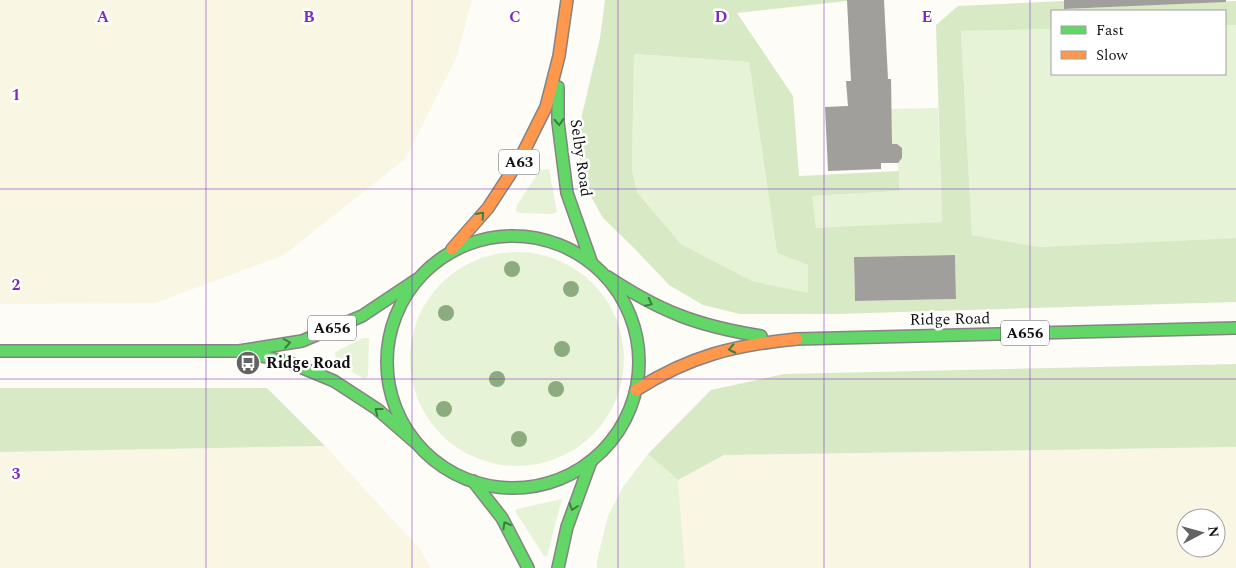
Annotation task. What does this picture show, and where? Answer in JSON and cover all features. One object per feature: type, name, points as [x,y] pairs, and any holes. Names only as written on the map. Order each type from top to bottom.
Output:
[{"type":"main road","name":"Selby Road","points":[[449,252],[488,208],[520,159],[546,107],[559,56],[567,0]]},
{"type":"main road","name":"Selby Road","points":[[559,56],[558,122],[567,193],[591,262]]},
{"type":"main road","points":[[522,235],[558,243],[591,262],[608,278],[629,311],[639,350],[636,390],[627,417],[612,441],[591,461],[564,477],[534,486],[504,488],[473,482],[441,466],[415,442],[394,404],[387,361],[394,318],[416,280],[449,252],[484,238],[522,235]]},
{"type":"main road","name":"Ridge Road","points":[[608,278],[645,301],[694,322],[727,331],[770,338],[1236,328]]},
{"type":"main road","name":"A656","points":[[0,351],[239,351],[302,341],[362,316],[416,280]]},
{"type":"main road","name":"Ridge Road","points":[[636,390],[676,367],[721,351],[767,341],[814,338]]},
{"type":"main road","name":"A656","points":[[239,351],[288,362],[334,381],[377,409],[415,442]]},
{"type":"main road","points":[[558,568],[573,507],[591,461]]},
{"type":"main road","points":[[473,482],[502,518],[528,568]]},
{"type":"shaded area","points":[[0,0],[472,0],[457,56],[405,159],[284,255],[155,303],[0,304]]},
{"type":"shaded area","points":[[325,446],[420,549],[431,568],[0,568],[0,452]]},
{"type":"shaded area","points":[[1236,447],[1236,568],[685,568],[678,480],[724,455]]},
{"type":"green space","points":[[605,0],[847,0],[737,13],[793,96],[799,176],[899,171],[899,191],[812,196],[816,228],[942,222],[936,25],[958,6],[1064,1],[1065,9],[1236,1],[1236,25],[1226,25],[1226,10],[1051,10],[1051,29],[961,31],[972,235],[1039,247],[1236,238],[1236,302],[836,314],[740,314],[703,305],[669,285],[603,218],[585,186],[579,155],[582,115],[600,38]],"holes":[[[634,54],[749,62],[777,253],[808,265],[808,293],[752,281],[681,244],[637,192],[632,169]],[[955,255],[956,299],[855,301],[854,257]]]},
{"type":"green space","points":[[1226,25],[1236,25],[1236,238],[1039,247],[972,235],[961,31],[1051,29],[1051,75],[1226,75]]},
{"type":"green space","points":[[634,54],[749,62],[777,253],[808,265],[808,294],[752,281],[681,244],[637,192],[632,169]]},
{"type":"green space","points":[[938,108],[942,222],[816,229],[811,196],[899,191],[898,163],[902,158],[902,148],[897,144],[892,144],[891,109]]},
{"type":"green space","points":[[549,169],[557,212],[552,214],[520,213],[516,211],[517,205],[540,170]]},
{"type":"green space","points":[[517,252],[538,254],[558,260],[576,270],[593,283],[606,300],[616,318],[622,338],[624,359],[622,380],[616,400],[606,418],[593,435],[576,448],[558,458],[538,464],[517,466],[496,464],[476,458],[458,448],[441,435],[428,418],[418,400],[412,380],[410,359],[412,338],[418,318],[428,300],[441,283],[458,270],[476,260],[496,254]]},
{"type":"green space","points":[[363,338],[369,338],[368,376],[364,379],[336,362],[335,352]]},
{"type":"green space","points":[[1236,364],[1236,447],[724,455],[678,480],[648,454],[711,390],[784,374]]},
{"type":"green space","points":[[0,388],[267,388],[325,446],[0,452]]},
{"type":"green space","points":[[648,454],[678,480],[685,568],[597,568],[608,516],[623,487]]},
{"type":"green space","points":[[562,499],[547,556],[544,556],[515,511]]},
{"type":"building","points":[[847,0],[884,0],[888,79],[891,79],[892,144],[897,144],[902,148],[902,158],[898,163],[881,163],[881,169],[828,171],[825,107],[848,106],[846,81],[851,81]]},
{"type":"building","points":[[1064,0],[1226,0],[1226,2],[1064,9]]},
{"type":"building","points":[[955,255],[956,299],[855,301],[854,257]]},
{"type":"traffic: fast","points":[[558,87],[558,122],[567,193],[591,261]]},
{"type":"traffic: fast","points":[[513,236],[538,239],[561,246],[583,258],[602,273],[617,292],[629,314],[636,337],[639,362],[636,387],[629,410],[617,432],[602,451],[583,466],[561,478],[538,485],[513,488],[488,485],[465,478],[443,466],[424,451],[409,432],[397,410],[390,387],[387,362],[390,337],[397,314],[409,292],[424,273],[443,258],[465,246],[488,239],[513,236]]},
{"type":"traffic: fast","points":[[608,277],[645,300],[681,316],[718,327],[761,336]]},
{"type":"traffic: fast","points":[[0,351],[239,351],[302,341],[362,316],[416,280]]},
{"type":"traffic: fast","points":[[797,339],[1236,328]]},
{"type":"traffic: fast","points":[[252,354],[288,362],[334,381],[377,409],[415,442]]},
{"type":"traffic: fast","points":[[558,568],[567,527],[591,461]]},
{"type":"traffic: fast","points":[[473,481],[502,518],[528,568]]},
{"type":"traffic: slow","points":[[452,249],[488,208],[520,159],[546,107],[559,56],[567,0]]},
{"type":"traffic: slow","points":[[636,390],[675,369],[713,354],[753,345],[797,339]]},
{"type":"place","name":"Ridge Road","points":[[248,363]]}]
